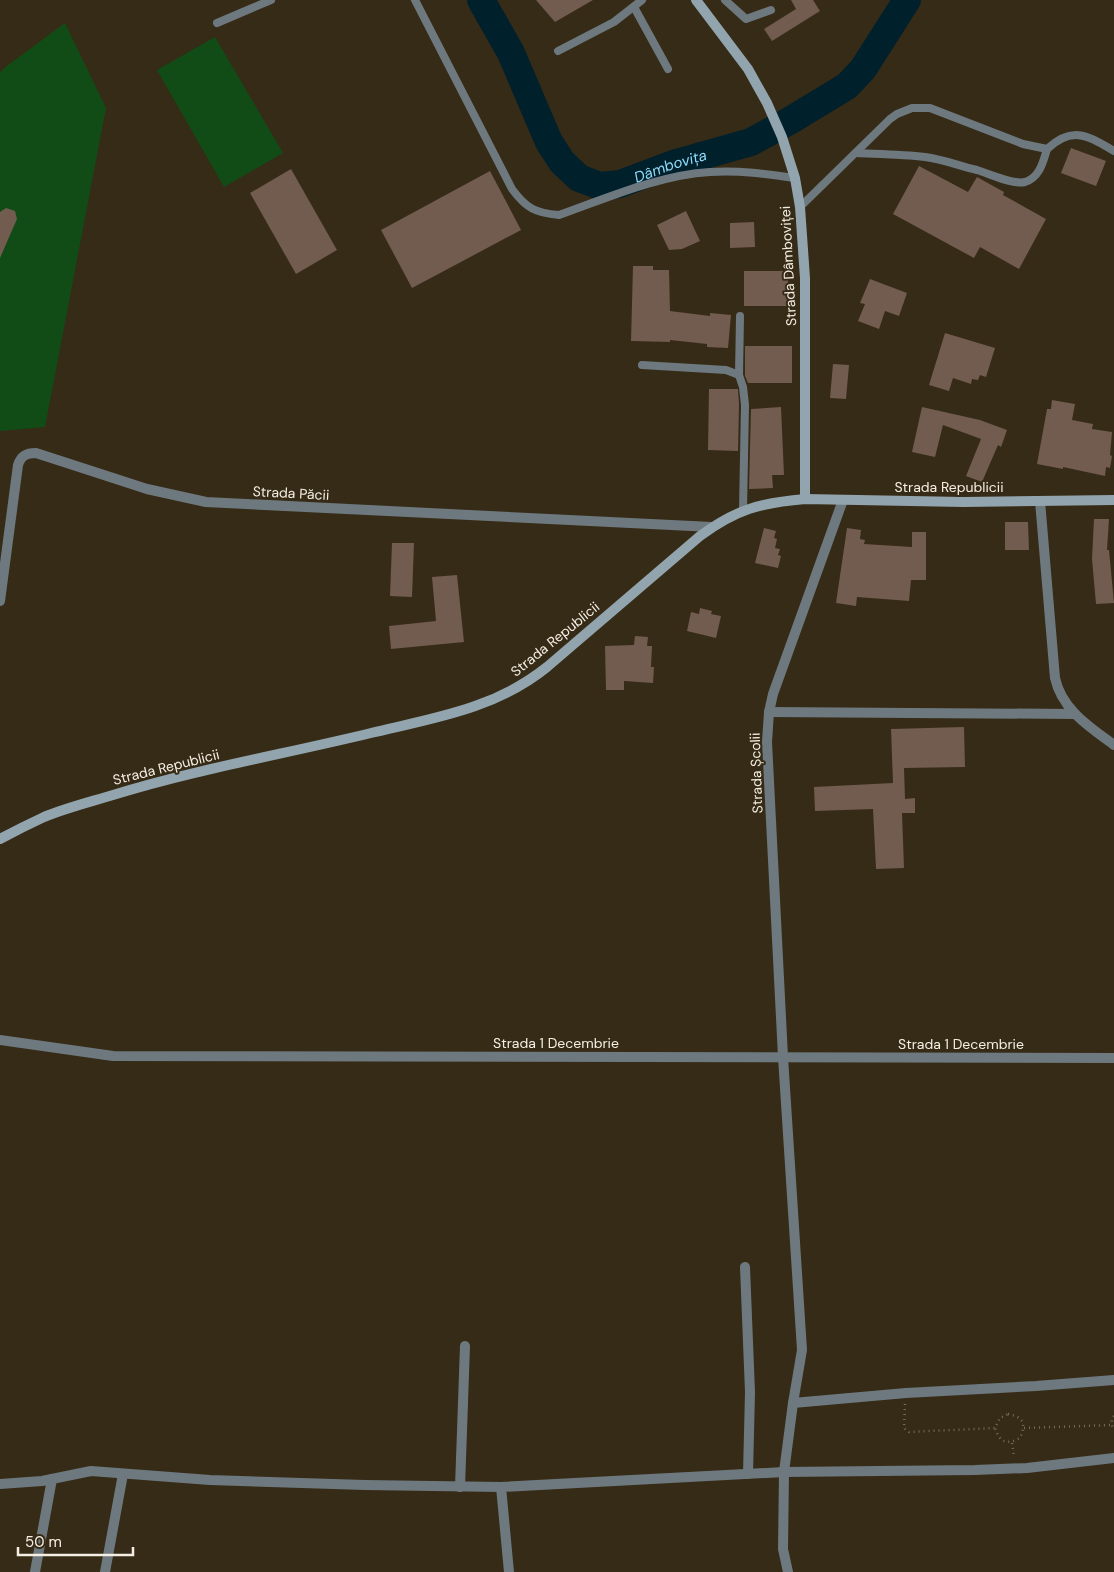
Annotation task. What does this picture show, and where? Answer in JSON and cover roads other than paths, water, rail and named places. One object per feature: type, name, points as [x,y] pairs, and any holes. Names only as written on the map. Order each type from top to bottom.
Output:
[{"type":"main road","name":"Strada Dâmboviței","points":[[696,0],[748,68],[767,103],[782,137],[794,177],[800,207],[804,278],[804,499]]},
{"type":"main road","name":"Strada Republicii","points":[[0,839],[45,817],[126,790],[188,774],[448,715],[503,696],[540,672],[668,562],[712,527],[743,510],[804,499],[1114,500]]},
{"type":"street","name":"Strada Păcii","points":[[0,601],[18,465],[21,458],[29,453],[36,453],[147,488],[206,502],[712,527]]},
{"type":"street","name":"Strada Școlii","points":[[788,1572],[783,1550],[784,1472],[802,1350],[783,1057],[767,742],[769,712],[773,694],[843,500]]},
{"type":"street","points":[[1040,501],[1055,678],[1058,688],[1063,699],[1075,714],[1114,745]]},
{"type":"street","points":[[769,712],[1075,714]]},
{"type":"street","name":"Strada 1 Decembrie","points":[[0,1040],[113,1056],[1114,1058]]},
{"type":"street","points":[[745,1268],[750,1392],[748,1474]]},
{"type":"street","points":[[460,1487],[465,1346]]},
{"type":"street","points":[[793,1403],[906,1392],[1114,1380]]},
{"type":"street","points":[[0,1484],[52,1479],[91,1471],[210,1480],[501,1487],[784,1472],[1027,1468],[1114,1458]]},
{"type":"street","points":[[105,1572],[123,1474]]},
{"type":"street","points":[[35,1572],[52,1479]]},
{"type":"street","points":[[501,1487],[509,1572]]},
{"type":"lane","points":[[217,23],[271,0]]},
{"type":"lane","points":[[415,0],[512,189],[529,207],[542,214],[559,215],[653,182],[710,172],[753,172],[794,177]]},
{"type":"lane","points":[[558,51],[614,22],[642,0]]},
{"type":"lane","points":[[725,0],[746,19],[771,10]]},
{"type":"lane","points":[[634,7],[668,70]]},
{"type":"lane","points":[[800,207],[897,114],[912,108],[930,108],[1023,144],[1047,149]]},
{"type":"lane","points":[[856,153],[926,157],[1021,183],[1032,179],[1037,174],[1041,169],[1047,149],[1062,138],[1082,135],[1114,151]]},
{"type":"lane","points":[[740,316],[740,375],[744,387],[745,405],[743,510]]},
{"type":"lane","points":[[642,365],[726,370],[740,375]]},
{"type":"waterway","name":"Dâmbovița","points":[[481,0],[511,53],[549,142],[562,162],[579,178],[600,186],[620,184],[673,164],[751,142],[791,120],[847,86],[863,69],[907,0]]}]
